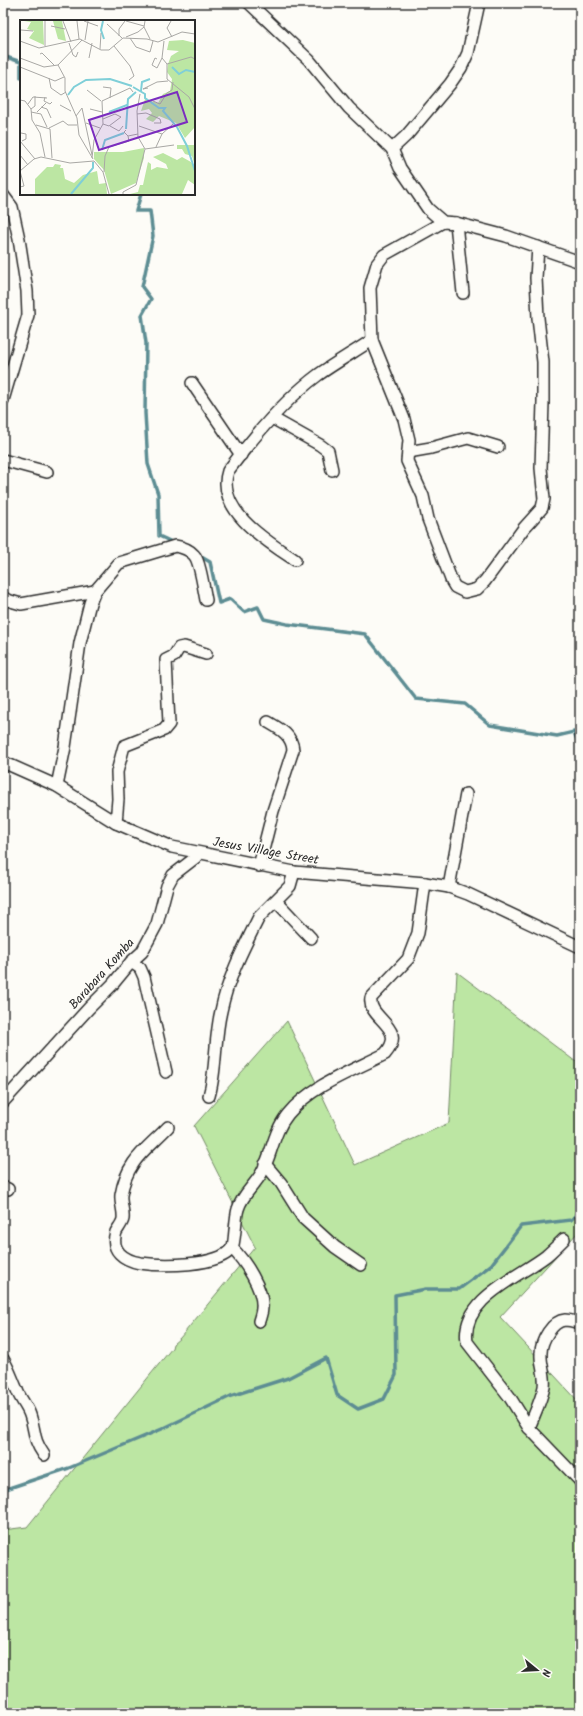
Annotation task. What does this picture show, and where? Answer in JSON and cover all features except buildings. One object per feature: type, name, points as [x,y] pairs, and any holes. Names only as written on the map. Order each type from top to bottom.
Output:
[{"type":"street","points":[[249,3],[309,60],[349,108],[392,149],[400,168],[428,209],[443,222]]},
{"type":"street","points":[[392,149],[407,135],[450,84],[461,68],[468,53],[480,3]]},
{"type":"street","points":[[3,195],[12,207],[19,239],[27,291],[28,315],[3,400]]},
{"type":"street","points":[[538,247],[536,278],[538,318],[543,362],[541,468],[544,498],[542,508],[524,528],[485,582],[477,589],[465,592],[455,587],[452,582],[428,519],[423,496],[409,464],[408,431],[372,340],[370,288],[377,264],[384,256],[443,222],[456,223],[506,236],[538,247],[580,262]]},
{"type":"street","points":[[456,223],[463,293]]},
{"type":"street","points":[[295,560],[256,533],[237,513],[231,502],[226,485],[228,471],[272,418],[296,394],[318,375],[372,340]]},
{"type":"street","points":[[192,383],[241,455]]},
{"type":"street","points":[[272,418],[328,451],[332,470]]},
{"type":"street","points":[[408,452],[431,448],[468,438],[498,447]]},
{"type":"street","points":[[3,460],[47,472]]},
{"type":"street","points":[[57,786],[65,747],[80,643],[88,610],[95,591],[119,563],[175,546],[183,547],[196,556],[206,600]]},
{"type":"street","points":[[3,597],[7,600],[21,604],[95,591]]},
{"type":"street","points":[[116,823],[118,799],[117,772],[124,746],[164,730],[169,724],[166,660],[174,656],[179,648],[206,654]]},
{"type":"street","points":[[259,866],[273,810],[293,750],[293,743],[285,732],[268,722]]},
{"type":"street","name":"Jesus Village Street","points":[[3,762],[57,786],[116,823],[172,847],[294,872],[425,883],[449,887],[468,894],[580,947]]},
{"type":"street","points":[[449,887],[466,794]]},
{"type":"street","name":"Barabara Komba","points":[[3,1102],[112,985],[131,962],[142,952],[157,924],[166,886],[173,875],[195,858],[199,853]]},
{"type":"street","points":[[209,1096],[214,1080],[221,1011],[228,988],[256,923],[290,886],[294,872]]},
{"type":"street","points":[[168,1127],[138,1155],[124,1183],[121,1197],[122,1219],[115,1237],[117,1250],[121,1256],[127,1260],[165,1265],[187,1265],[205,1262],[226,1254],[232,1248],[234,1241],[234,1223],[238,1208],[243,1198],[261,1174],[279,1126],[288,1114],[304,1098],[385,1054],[391,1048],[393,1041],[392,1034],[372,1006],[371,998],[408,959],[418,933],[425,883]]},
{"type":"street","points":[[276,901],[311,938]]},
{"type":"street","points":[[131,962],[140,968],[144,977],[166,1072]]},
{"type":"street","points":[[265,1164],[281,1182],[303,1218],[335,1247],[361,1265]]},
{"type":"street","points":[[564,1239],[545,1256],[497,1288],[478,1306],[468,1320],[466,1332],[467,1342],[509,1396],[529,1428],[580,1481]]},
{"type":"street","points":[[232,1248],[242,1258],[260,1291],[263,1307],[260,1321]]},
{"type":"street","points":[[529,1428],[543,1389],[545,1379],[541,1354],[544,1341],[548,1333],[559,1322],[566,1320],[580,1323]]},
{"type":"street","points":[[3,1359],[30,1416],[35,1442],[44,1456]]},
{"type":"green space","points":[[457,972],[580,1065],[580,1230],[500,1317],[580,1403],[580,1713],[3,1713],[3,1530],[27,1527],[172,1348],[173,1344],[180,1338],[255,1247],[194,1126],[287,1021],[355,1165],[449,1123]]},
{"type":"waterway","points":[[3,56],[20,62]]},
{"type":"waterway","points":[[141,195],[136,211],[150,211],[153,236],[142,287],[151,299],[142,315],[146,343],[145,413],[148,464],[158,494],[159,536],[174,543]]},
{"type":"waterway","points":[[198,555],[210,562],[219,603],[230,599],[244,612],[258,607],[264,619],[287,624],[365,634],[416,699],[465,704],[490,725],[557,736],[574,732],[580,747]]},
{"type":"waterway","points":[[3,1490],[69,1468],[162,1429],[231,1396],[288,1378],[326,1358],[337,1395],[358,1409],[384,1399],[396,1375],[395,1295],[426,1289],[459,1289],[491,1265],[521,1226],[571,1220],[580,1211]]}]
